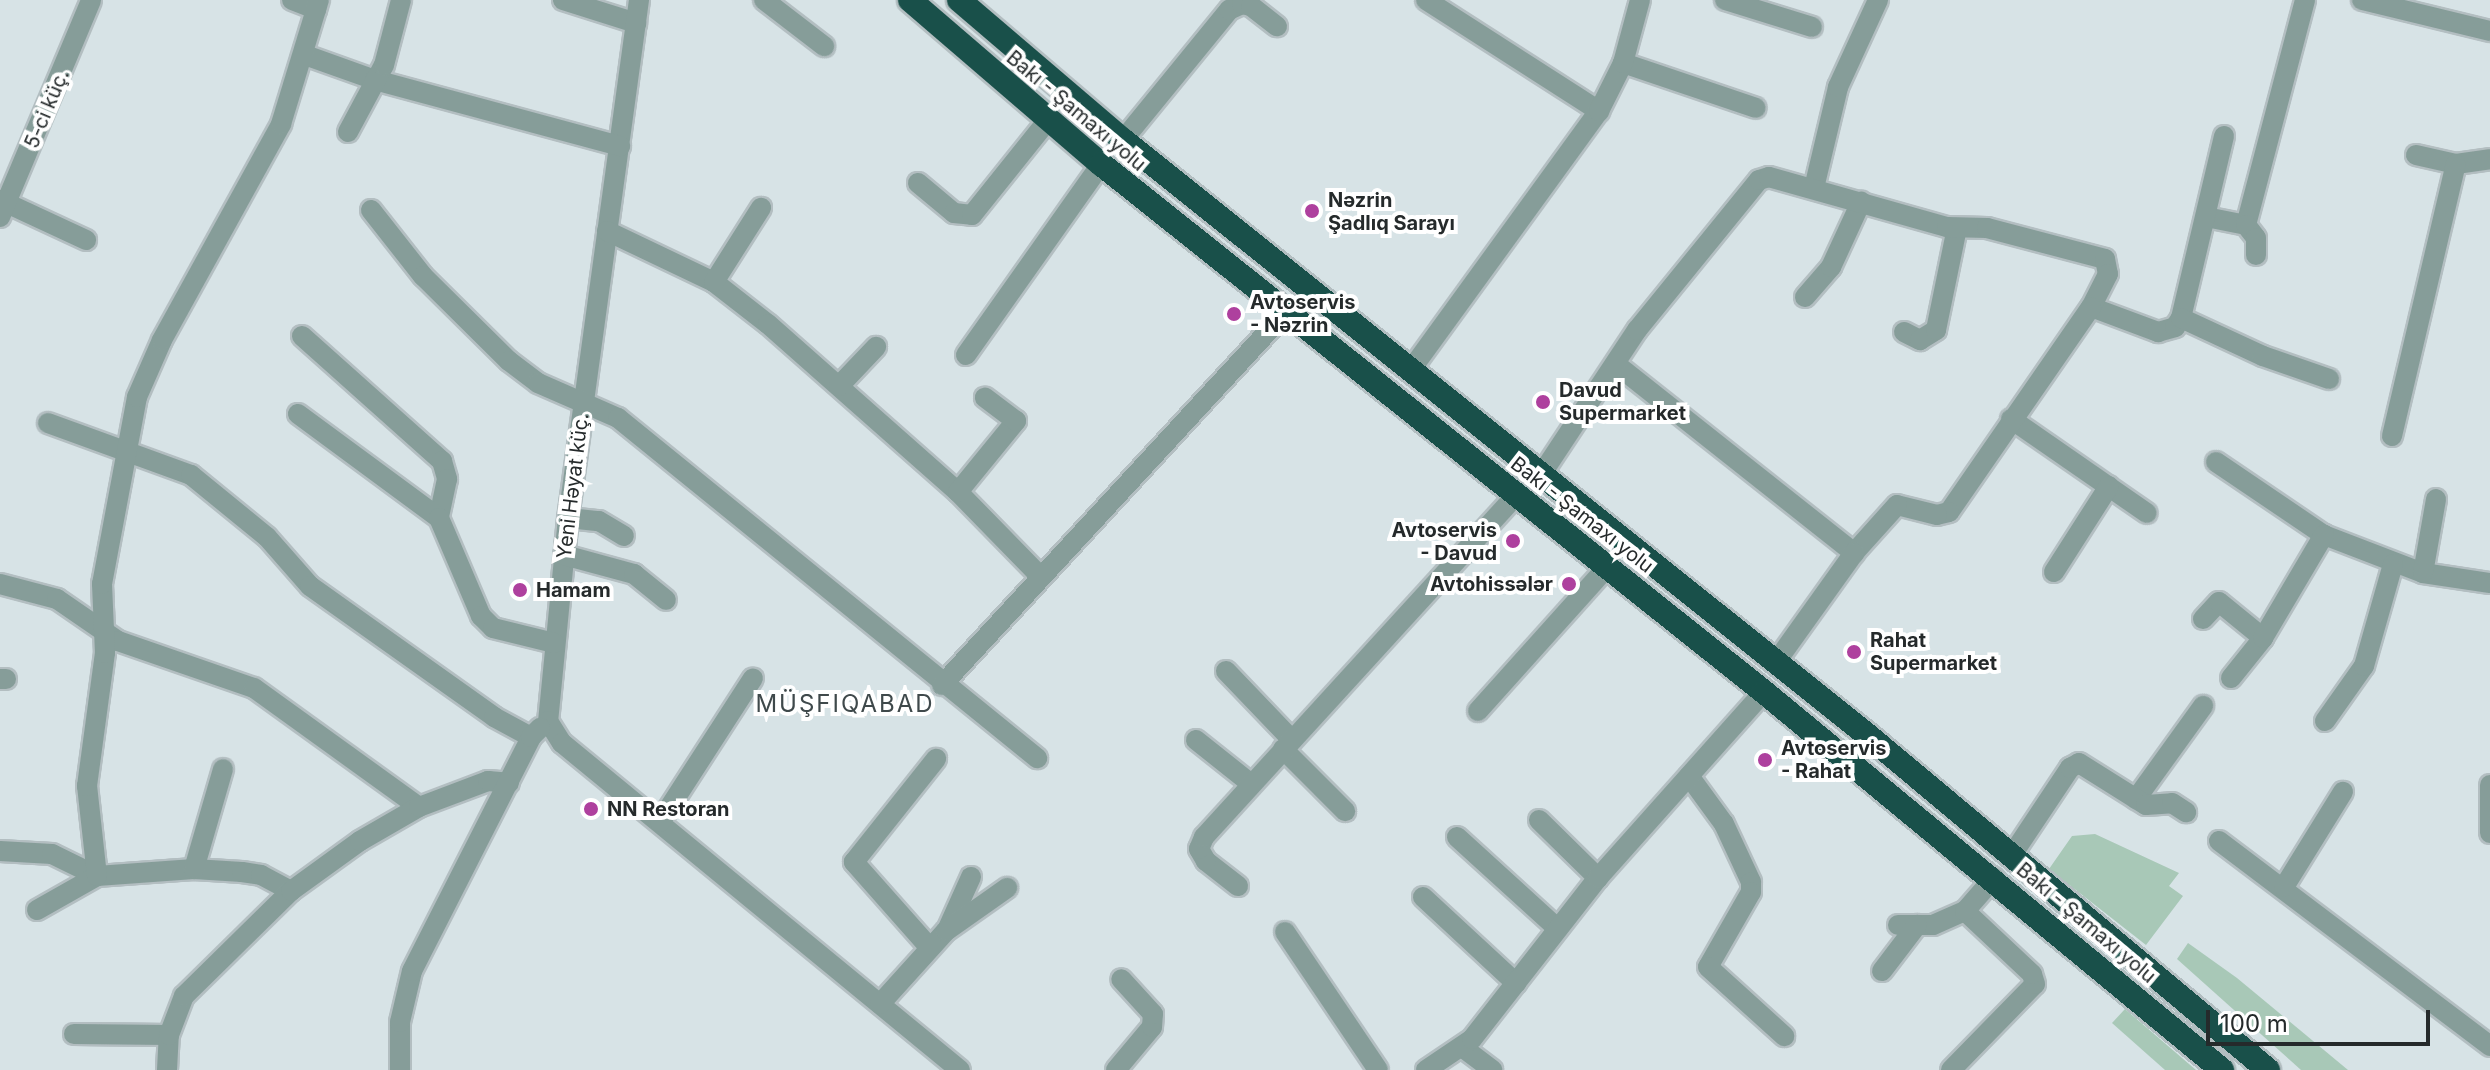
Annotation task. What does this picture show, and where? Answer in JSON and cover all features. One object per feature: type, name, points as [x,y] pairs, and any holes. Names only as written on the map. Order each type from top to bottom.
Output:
[{"type":"highway","name":"Bakı - Şamaxı yolu","points":[[910,0],[1101,164],[1764,692],[1994,878],[2222,1070]]},
{"type":"highway","name":"Bakı - Şamaxı yolu","points":[[959,0],[1123,140],[1776,662],[2268,1070]]},
{"type":"street","name":"5-ci küç.","points":[[2,207],[91,0]]},
{"type":"street","points":[[97,876],[87,786],[104,633],[102,584],[123,453],[137,397],[162,340],[281,124],[305,55],[318,4],[292,0]]},
{"type":"street","points":[[348,132],[375,80],[401,0]]},
{"type":"street","points":[[563,0],[636,23]]},
{"type":"street","name":"Yeni Həyat küç.","points":[[548,721],[568,518],[639,0]]},
{"type":"street","points":[[764,0],[824,46]]},
{"type":"street","points":[[1426,0],[1599,111]]},
{"type":"street","points":[[1410,371],[1599,111],[1623,63],[1638,5],[1618,0]]},
{"type":"street","points":[[1725,0],[1770,7],[1812,27]]},
{"type":"street","points":[[1814,188],[1838,87],[1878,0]]},
{"type":"street","points":[[2246,225],[2305,0]]},
{"type":"street","points":[[2362,0],[2445,9],[2490,31]]},
{"type":"street","points":[[1123,140],[1229,10],[1242,4],[1251,6],[1277,26]]},
{"type":"street","points":[[305,55],[375,80],[620,146]]},
{"type":"street","points":[[1623,63],[1756,108]]},
{"type":"street","points":[[918,183],[954,213],[972,215],[1048,120]]},
{"type":"street","points":[[2091,307],[2158,332],[2175,327],[2181,318],[2224,136]]},
{"type":"street","points":[[2416,155],[2456,164],[2490,159]]},
{"type":"street","points":[[966,355],[1101,164]]},
{"type":"street","points":[[2392,436],[2456,164]]},
{"type":"street","points":[[1541,475],[1617,365],[1637,330],[1759,180],[1769,177],[1957,228],[1987,228],[2105,259],[2108,274],[2091,307],[1949,512],[1937,515],[1897,505],[1854,553],[1776,662]]},
{"type":"street","points":[[1805,297],[1831,267],[1861,202]]},
{"type":"street","points":[[2,207],[86,240]]},
{"type":"street","points":[[714,282],[761,208]]},
{"type":"street","points":[[371,210],[423,276],[509,361],[538,383],[618,418],[942,685],[1037,758]]},
{"type":"street","points":[[2206,217],[2246,225],[2256,238],[2256,255]]},
{"type":"street","points":[[1904,332],[1920,340],[1936,330],[1958,246],[1957,228]]},
{"type":"street","points":[[607,231],[714,282],[839,386],[958,492],[1039,575]]},
{"type":"street","points":[[942,685],[1039,575],[1286,312]]},
{"type":"street","points":[[2181,318],[2263,356],[2329,379]]},
{"type":"street","points":[[302,336],[442,461],[447,479],[439,518]]},
{"type":"street","points":[[839,386],[876,347]]},
{"type":"street","points":[[1617,365],[1854,553]]},
{"type":"street","points":[[958,492],[1016,421],[985,398]]},
{"type":"street","points":[[298,414],[439,518],[481,616],[509,636],[554,643]]},
{"type":"street","points":[[2011,419],[2147,513]]},
{"type":"street","points":[[48,423],[203,483],[267,537],[310,586],[494,717],[531,737]]},
{"type":"street","points":[[2216,462],[2324,535],[2423,573],[2490,583]]},
{"type":"street","points":[[2054,572],[2109,486]]},
{"type":"street","points":[[1238,886],[1206,861],[1199,849],[1250,783],[1516,495]]},
{"type":"street","points":[[2423,573],[2436,499]]},
{"type":"street","points":[[568,518],[599,521],[624,536]]},
{"type":"street","points":[[2231,678],[2263,638],[2324,535]]},
{"type":"street","points":[[564,555],[634,574],[666,600]]},
{"type":"street","points":[[2325,721],[2364,666],[2393,564]]},
{"type":"street","points":[[1478,711],[1608,566]]},
{"type":"street","points":[[0,584],[57,599],[104,633],[254,688],[419,807]]},
{"type":"street","points":[[2203,619],[2219,602],[2263,638]]},
{"type":"street","points":[[1226,671],[1345,811]]},
{"type":"street","points":[[660,822],[753,678]]},
{"type":"street","points":[[1435,1068],[1462,1047],[1598,878],[1764,692]]},
{"type":"street","points":[[2136,799],[2203,706]]},
{"type":"street","points":[[400,1070],[400,1022],[412,971],[531,737],[548,721],[562,743],[960,1070]]},
{"type":"street","points":[[1196,740],[1250,783]]},
{"type":"street","points":[[930,948],[854,862],[936,759]]},
{"type":"street","points":[[2012,855],[2070,768],[2079,763],[2146,805],[2172,803],[2186,812]]},
{"type":"street","points":[[194,869],[223,769]]},
{"type":"street","points":[[1689,776],[1724,824],[1751,882],[1745,902],[1709,957],[1708,967],[1784,1036]]},
{"type":"street","points":[[167,1070],[174,1013],[197,978],[291,891],[360,841],[419,807],[488,781],[509,783]]},
{"type":"street","points":[[2490,785],[2490,833]]},
{"type":"street","points":[[2284,887],[2343,792]]},
{"type":"street","points":[[1539,820],[1598,878]]},
{"type":"street","points":[[1457,837],[1557,928]]},
{"type":"street","points":[[2219,841],[2284,887],[2490,1046]]},
{"type":"street","points":[[0,851],[52,854],[97,876]]},
{"type":"street","points":[[37,910],[97,876],[194,869],[261,875],[291,891]]},
{"type":"street","points":[[946,931],[971,877]]},
{"type":"street","points":[[1882,971],[1907,925],[1947,922],[1965,911],[1994,878]]},
{"type":"street","points":[[880,1004],[946,931],[1007,888]]},
{"type":"street","points":[[1423,897],[1516,983]]},
{"type":"street","points":[[1951,1070],[2035,984],[2032,974],[1965,911]]},
{"type":"street","points":[[1285,932],[1378,1070]]},
{"type":"street","points":[[1116,1070],[1152,1027],[1153,1014],[1121,979]]},
{"type":"street","points":[[74,1034],[169,1035]]},
{"type":"street","points":[[1462,1047],[1492,1070]]},
{"type":"green space","points":[[2095,834],[2179,873],[2169,886],[2183,896],[2146,945],[2049,869],[2072,836]]},
{"type":"green space","points":[[2188,943],[2237,978],[2348,1070],[2301,1070],[2177,959]]},
{"type":"green space","points":[[2125,1009],[2196,1070],[2165,1070],[2112,1023]]},
{"type":"place","name":"Nəzrin Şadlıq Sarayı","points":[[1312,211]]},
{"type":"place","name":"Avtoservis - Nəzrin","points":[[1234,314]]},
{"type":"place","name":"Davud Supermarket","points":[[1543,402]]},
{"type":"place","name":"Avtoservis - Davud","points":[[1513,541]]},
{"type":"place","name":"Avtohissələr","points":[[1569,584]]},
{"type":"place","name":"Hamam","points":[[520,590]]},
{"type":"place","name":"Rahat Supermarket","points":[[1854,652]]},
{"type":"place","name":"Avtoservis - Rahat","points":[[1765,760]]},
{"type":"place","name":"NN Restoran","points":[[591,809]]},
{"type":"district","name":"MÜŞFIQABAD","points":[[845,704]]}]
